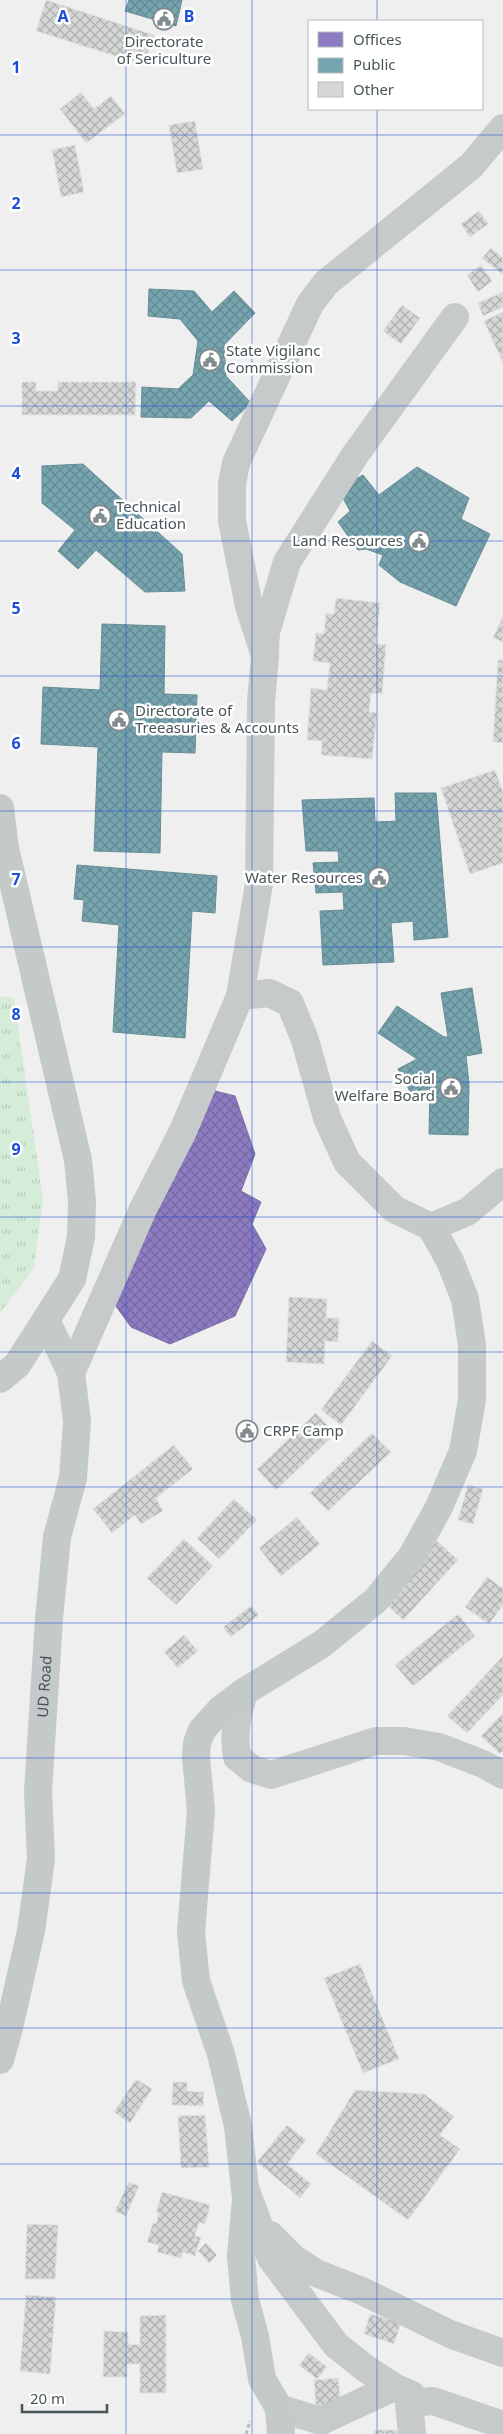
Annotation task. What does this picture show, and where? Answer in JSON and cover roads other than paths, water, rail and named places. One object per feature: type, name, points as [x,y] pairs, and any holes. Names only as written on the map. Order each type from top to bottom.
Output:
[{"type":"main road","points":[[0,808],[5,848],[78,1160],[82,1201],[81,1237],[72,1279],[17,1365],[0,1379]]},
{"type":"main road","points":[[280,2421],[262,2379],[255,2336],[245,2300],[241,2256],[245,2188],[238,2126],[221,2054],[196,1981],[191,1932],[201,1811],[196,1757],[197,1743],[202,1730],[220,1710],[244,1692],[322,1644],[376,1600],[412,1556],[439,1507],[463,1451],[472,1400],[472,1345],[465,1299],[450,1262],[431,1227]]},
{"type":"main road","name":"UD Road","points":[[0,2060],[31,1931],[41,1859],[38,1791],[49,1619],[57,1537],[73,1478],[77,1421],[71,1373],[46,1320]]},
{"type":"street","points":[[265,656],[249,606],[232,521],[232,484],[236,463],[310,304],[326,283],[471,166],[503,128]]},
{"type":"street","points":[[71,1373],[143,1209],[183,1131],[240,996],[259,884],[261,702],[266,632],[287,562],[355,455],[455,317]]},
{"type":"street","points":[[240,996],[269,993],[290,1003],[305,1040],[326,1118],[347,1162],[394,1209],[431,1227],[467,1212],[503,1182]]},
{"type":"street","points":[[244,1692],[235,1720],[234,1740],[238,1757],[252,1769],[271,1775],[376,1741],[404,1741],[438,1747],[483,1764],[503,1775]]},
{"type":"street","points":[[245,2188],[271,2258],[336,2344],[402,2395],[433,2401],[503,2425]]},
{"type":"street","points":[[259,2223],[293,2258],[316,2273],[362,2291],[450,2334],[503,2353]]},
{"type":"street","points":[[280,2421],[322,2421],[402,2395]]},
{"type":"street","points":[[402,2395],[412,2434]]},
{"type":"place","name":"Directorate of Sericulture","points":[[164,19]]},
{"type":"place","name":"State Vigilanc Commission","points":[[210,360]]},
{"type":"place","name":"Technical Education","points":[[100,516]]},
{"type":"place","name":"Land Resources","points":[[419,541]]},
{"type":"place","name":"Directorate of Treeasuries & Accounts","points":[[119,720]]},
{"type":"place","name":"Water Resources","points":[[379,878]]},
{"type":"place","name":"Social Welfare Board","points":[[451,1088]]},
{"type":"place","name":"CRPF Camp","points":[[247,1431]]}]
